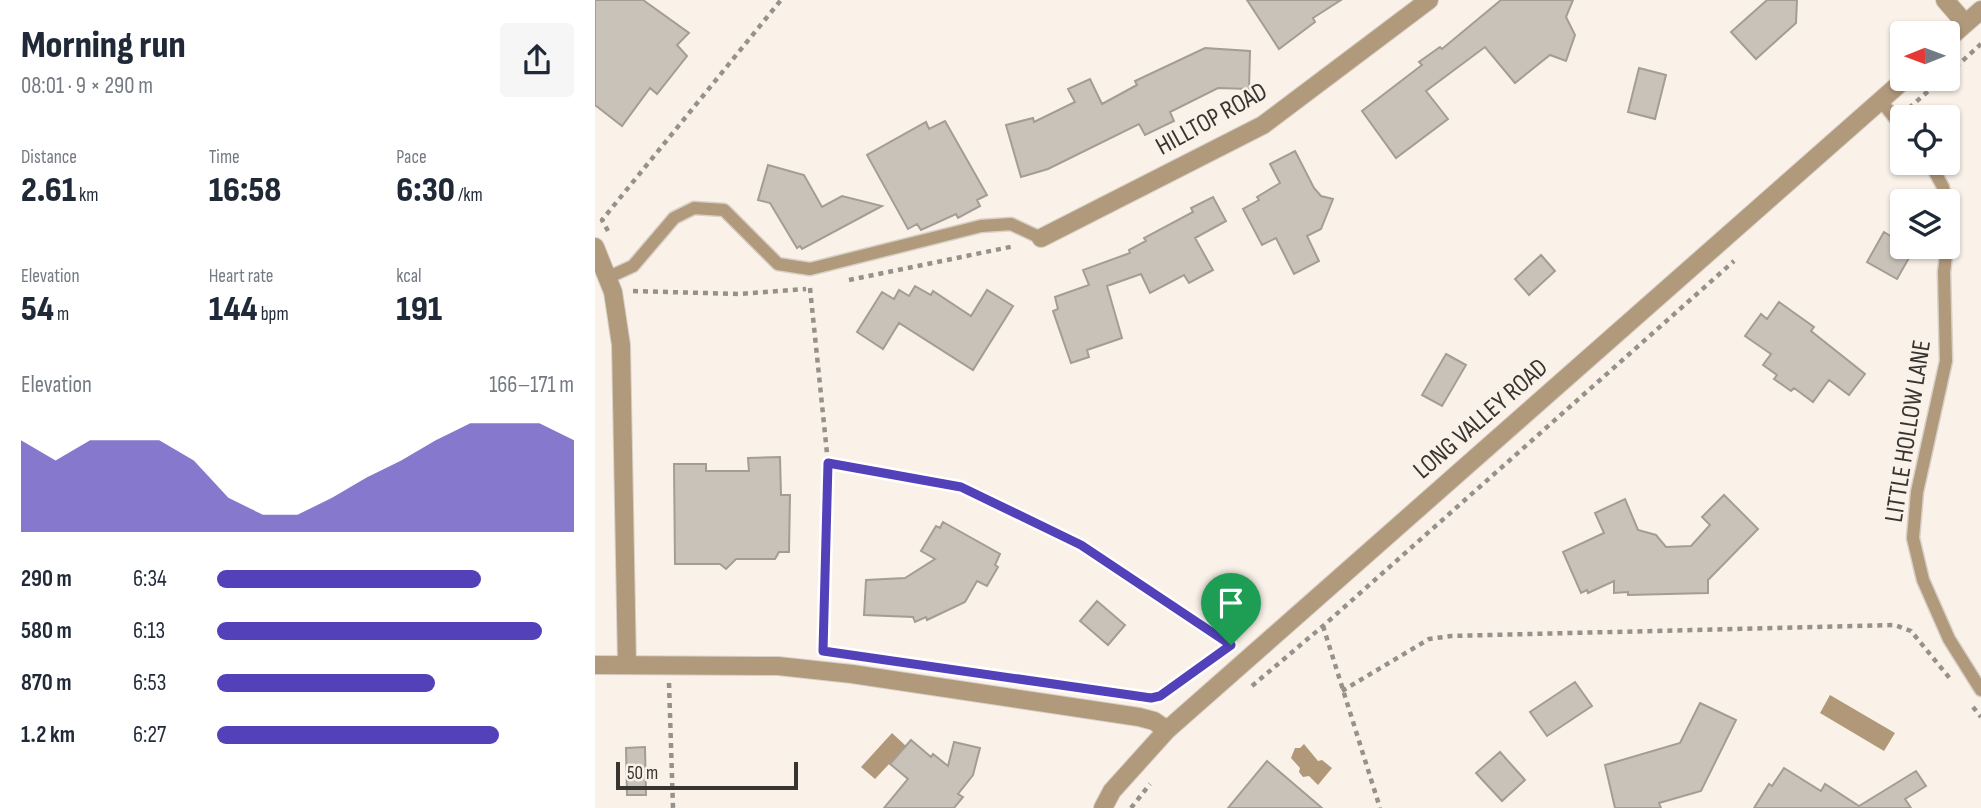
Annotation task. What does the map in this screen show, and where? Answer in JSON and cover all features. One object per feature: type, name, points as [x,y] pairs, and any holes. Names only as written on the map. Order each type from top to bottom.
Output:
[{"type":"street","name":"HILLTOP ROAD","points":[[1041,238],[1263,125],[1429,0]]},
{"type":"street","points":[[1945,0],[1965,23]]},
{"type":"street","points":[[1960,28],[1981,10]]},
{"type":"street","name":"LONG VALLEY ROAD","points":[[1103,808],[1112,792],[1167,730],[1892,91]]},
{"type":"street","points":[[595,247],[609,277],[621,345],[627,665]]},
{"type":"street","points":[[595,665],[778,667],[852,674],[1139,716],[1154,721],[1167,730]]},
{"type":"lane","points":[[1881,101],[1890,112]]},
{"type":"lane","points":[[609,277],[633,266],[674,218],[694,208],[724,210],[778,264],[810,269],[981,226],[1010,224],[1041,238]]},
{"type":"lane","name":"LITTLE HOLLOW LANE","points":[[1946,259],[1946,361],[1917,492],[1913,538],[1923,580],[1949,639],[1981,690]]},
{"type":"path","points":[[608,232],[602,220],[781,0]]},
{"type":"path","points":[[1960,63],[1981,44]]},
{"type":"path","points":[[1917,105],[1930,91]]},
{"type":"path","points":[[1250,688],[1735,260]]},
{"type":"path","points":[[626,270],[633,302]]},
{"type":"path","points":[[810,288],[828,463],[823,651]]},
{"type":"path","points":[[828,463],[961,487],[1081,545],[1231,645],[1247,661]]},
{"type":"path","points":[[1342,691],[1429,639],[1451,636],[1895,625],[1910,631],[1955,685]]},
{"type":"path","points":[[1323,626],[1380,808]]},
{"type":"path","points":[[1138,696],[1160,696],[1231,645]]},
{"type":"path","points":[[809,651],[837,653]]},
{"type":"path","points":[[669,665],[673,808]]},
{"type":"path","points":[[1972,706],[1981,717]]},
{"type":"path","points":[[1131,808],[1153,780]]},
{"type":"shaded area","points":[[1830,695],[1895,733],[1884,751],[1820,713]]},
{"type":"shaded area","points":[[892,733],[906,746],[875,779],[861,767]]},
{"type":"shaded area","points":[[1304,744],[1318,761],[1322,760],[1332,768],[1318,785],[1309,776],[1303,777],[1299,772],[1300,768],[1291,758],[1295,748]]},
{"type":"building","points":[[595,0],[643,0],[689,33],[677,45],[687,56],[657,94],[650,88],[622,126],[595,105]]},
{"type":"building","points":[[1247,0],[1341,0],[1313,18],[1315,22],[1279,49]]},
{"type":"building","points":[[1501,0],[1573,0],[1566,17],[1575,35],[1566,61],[1550,55],[1515,83],[1485,47],[1426,91],[1448,119],[1396,158],[1362,111],[1422,65],[1419,62],[1440,47],[1442,49]]},
{"type":"building","points":[[1767,0],[1797,0],[1796,23],[1756,59],[1731,32]]},
{"type":"building","points":[[1205,48],[1250,51],[1249,89],[1218,88],[1170,112],[1174,121],[1145,135],[1139,124],[1048,169],[1021,177],[1006,125],[1033,118],[1034,122],[1075,102],[1068,89],[1090,79],[1102,104],[1137,85],[1135,81]]},
{"type":"building","points":[[1639,68],[1666,75],[1655,119],[1628,112]]},
{"type":"building","points":[[945,121],[987,195],[977,200],[980,206],[958,218],[956,214],[921,230],[917,224],[908,229],[867,155],[926,122],[929,129]]},
{"type":"building","points":[[1295,151],[1314,188],[1321,196],[1333,199],[1321,229],[1307,236],[1319,261],[1294,274],[1276,238],[1262,245],[1243,209],[1280,183],[1270,164]]},
{"type":"building","points":[[768,165],[804,175],[822,207],[842,196],[882,206],[802,249],[800,246],[797,248],[770,203],[758,200]]},
{"type":"building","points":[[1213,197],[1226,221],[1195,238],[1213,270],[1189,283],[1184,275],[1150,293],[1141,274],[1107,286],[1122,338],[1087,350],[1089,357],[1071,363],[1053,311],[1058,309],[1055,297],[1089,285],[1083,270],[1130,253],[1129,250],[1146,241],[1144,238],[1193,212],[1191,208]]},
{"type":"building","points":[[1884,232],[1890,236],[1890,259],[1908,259],[1897,279],[1867,262]]},
{"type":"building","points":[[1541,255],[1555,271],[1529,295],[1515,279]]},
{"type":"building","points":[[915,286],[931,295],[933,291],[971,316],[987,290],[1013,306],[973,370],[899,323],[883,349],[857,332],[882,292],[894,299],[899,290],[909,296]]},
{"type":"building","points":[[1779,302],[1814,327],[1811,331],[1865,374],[1849,395],[1829,380],[1813,402],[1794,388],[1791,391],[1774,379],[1777,375],[1763,365],[1771,354],[1745,336],[1761,314],[1767,319]]},
{"type":"building","points":[[1446,354],[1466,365],[1442,406],[1422,395]]},
{"type":"building","points":[[780,457],[781,495],[790,495],[789,552],[779,552],[775,559],[736,559],[726,569],[720,564],[675,564],[674,464],[706,464],[706,471],[749,471],[748,458]]},
{"type":"building","points":[[1724,495],[1758,529],[1708,580],[1708,593],[1628,595],[1628,592],[1614,593],[1614,581],[1588,593],[1587,590],[1581,593],[1563,552],[1604,533],[1595,513],[1625,499],[1638,530],[1656,535],[1666,547],[1691,546],[1710,525],[1702,517]]},
{"type":"building","points":[[943,522],[1000,554],[995,565],[998,567],[987,586],[977,581],[965,602],[927,620],[926,617],[915,622],[913,617],[864,615],[866,580],[905,578],[935,559],[921,551],[936,526],[940,528]]},
{"type":"building","points":[[1097,601],[1125,625],[1108,645],[1080,621]]},
{"type":"building","points":[[1575,682],[1592,706],[1547,736],[1530,712]]},
{"type":"building","points":[[1700,703],[1736,720],[1701,791],[1659,803],[1661,808],[1615,808],[1605,765],[1680,743]]},
{"type":"building","points":[[911,740],[931,757],[933,754],[948,766],[954,742],[980,748],[973,775],[958,794],[963,797],[954,808],[884,808],[908,779],[890,764]]},
{"type":"building","points":[[645,747],[646,795],[627,795],[626,748]]},
{"type":"building","points":[[1500,752],[1525,780],[1502,801],[1476,773]]},
{"type":"building","points":[[1267,761],[1322,808],[1228,808]]},
{"type":"building","points":[[1784,768],[1821,791],[1825,784],[1859,806],[1916,771],[1926,786],[1905,799],[1911,808],[1754,808],[1769,784],[1772,786]]},
{"type":"route","points":[[828,463],[961,487],[1081,545],[1231,645],[1160,696],[1151,698],[823,651],[828,463]]}]
